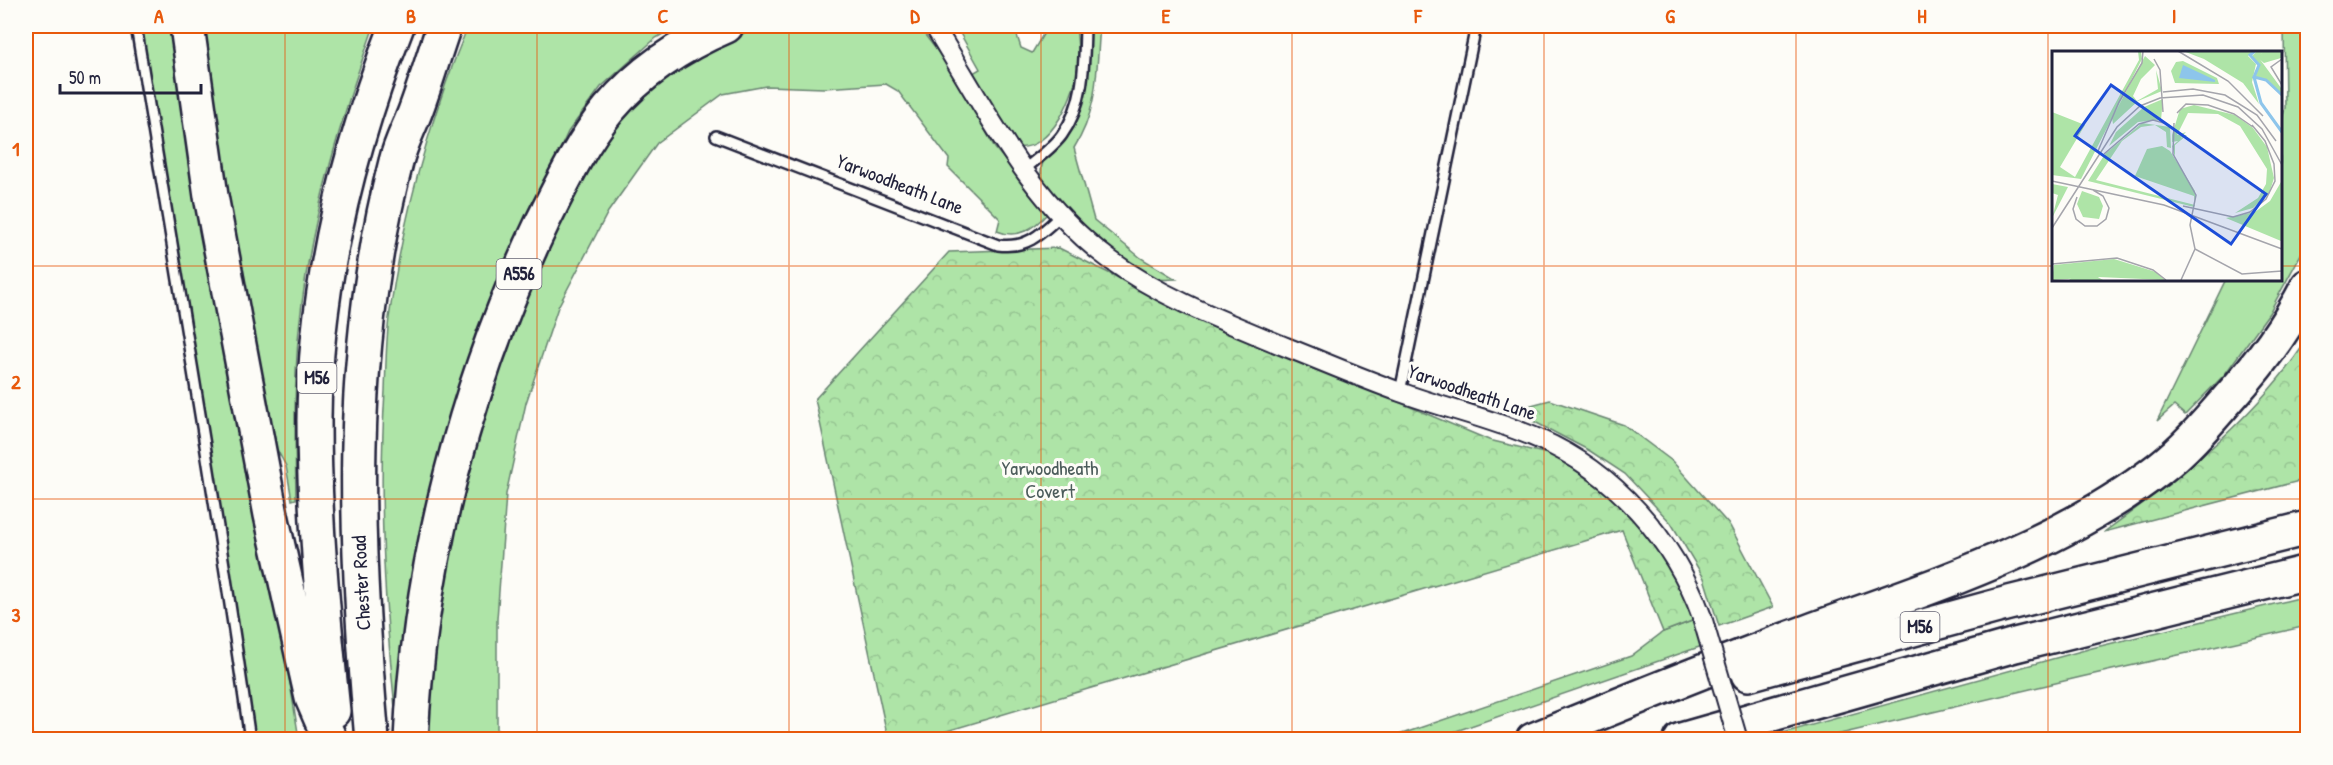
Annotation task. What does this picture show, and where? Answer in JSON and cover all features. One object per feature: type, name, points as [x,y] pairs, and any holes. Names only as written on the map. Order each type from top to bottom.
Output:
[{"type":"highway","points":[[187,26],[211,196],[271,514],[312,698],[330,740]]},
{"type":"highway","name":"M56","points":[[336,740],[322,603],[316,495],[314,418],[322,322],[334,238],[351,162],[376,80],[397,26]]},
{"type":"highway","name":"Chester Road","points":[[372,740],[359,562],[358,425],[366,311],[396,160],[444,26]]},
{"type":"highway","name":"A556","points":[[411,740],[416,668],[442,517],[480,378],[529,251],[585,142],[610,109],[637,80],[666,57],[699,37],[726,26]]},
{"type":"highway","points":[[1535,740],[1720,664],[1992,562],[2096,512],[2161,468],[2195,437],[2247,379],[2276,339],[2307,286]]},
{"type":"highway","name":"M56","points":[[1535,740],[1804,658],[2307,528]]},
{"type":"highway","name":"M56","points":[[1681,740],[2015,645],[2307,572]]},
{"type":"street","name":"Yarwoodheath Lane","points":[[934,26],[994,128],[1024,170],[1061,215],[1109,259],[1158,290],[1233,325],[1400,392],[1520,432],[1578,459],[1634,506],[1660,537],[1691,586],[1738,740]]},
{"type":"lane","points":[[136,26],[194,390],[220,530],[250,740]]},
{"type":"lane","points":[[1024,170],[1062,136],[1072,117],[1080,94],[1086,61],[1085,26]]},
{"type":"lane","points":[[1400,392],[1476,26]]},
{"type":"lane","name":"Yarwoodheath Lane","points":[[716,136],[998,245],[1014,247],[1029,243],[1061,215]]},
{"type":"green space","points":[[139,26],[174,26],[278,608],[299,739],[252,739],[228,557],[193,360]]},
{"type":"green space","points":[[202,26],[374,26],[330,163],[307,268],[297,352],[296,499],[292,500],[286,466],[275,446],[249,327],[220,169]]},
{"type":"green space","points":[[468,26],[677,26],[656,38],[601,87],[568,132],[485,314],[453,409],[425,521],[405,629],[401,709],[395,708],[383,550],[382,470],[388,327],[402,243],[419,169],[441,97]]},
{"type":"green space","points":[[768,26],[918,26],[952,70],[995,148],[1048,213],[1025,231],[1012,234],[997,231],[1000,219],[948,167],[949,159],[898,91],[886,84],[824,88],[766,86],[723,94],[657,143],[608,212],[558,307],[526,403],[506,494],[497,619],[497,739],[427,740],[433,660],[441,602],[460,509],[500,371],[542,259],[563,213],[599,148],[630,108],[658,81],[712,47]]},
{"type":"green space","points":[[956,26],[1014,26],[1021,48],[1032,53],[1048,26],[1076,26],[1078,64],[1073,90],[1060,118],[1051,131],[1040,140],[1029,146],[1016,147],[1000,124],[973,73],[980,69]]},
{"type":"green space","points":[[1090,26],[1100,26],[1097,74],[1088,119],[1074,148],[1094,220],[1141,258],[1176,279],[1157,279],[1110,249],[1056,199],[1045,184],[1041,173],[1044,160],[1073,124],[1082,101],[1087,76]]},
{"type":"green space","points":[[2284,26],[2307,26],[2307,243],[2269,313],[2225,374],[2185,415],[2174,406],[2157,421],[2226,280],[2282,280],[2282,119],[2285,108]]},
{"type":"green space","name":"Yarwoodheath Covert","points":[[1059,248],[1196,317],[1489,440],[1552,455],[1595,479],[1635,514],[1676,573],[1697,619],[1663,632],[1622,530],[920,739],[888,739],[815,399],[949,252]]},
{"type":"green space","points":[[2307,340],[2307,479],[2104,532],[2188,468],[2240,421],[2264,396]]},
{"type":"green space","points":[[1550,400],[1624,425],[1672,461],[1730,526],[1773,607],[1719,626],[1704,578],[1671,523],[1625,474],[1590,451],[1512,410]]},
{"type":"green space","points":[[2307,596],[2307,626],[1819,739],[1761,739],[2092,648]]},
{"type":"green space","points":[[1697,619],[1705,645],[1433,739],[1384,740],[1631,656],[1663,632]]},
{"type":"green space","points":[[26,652],[32,739],[26,739]]}]
